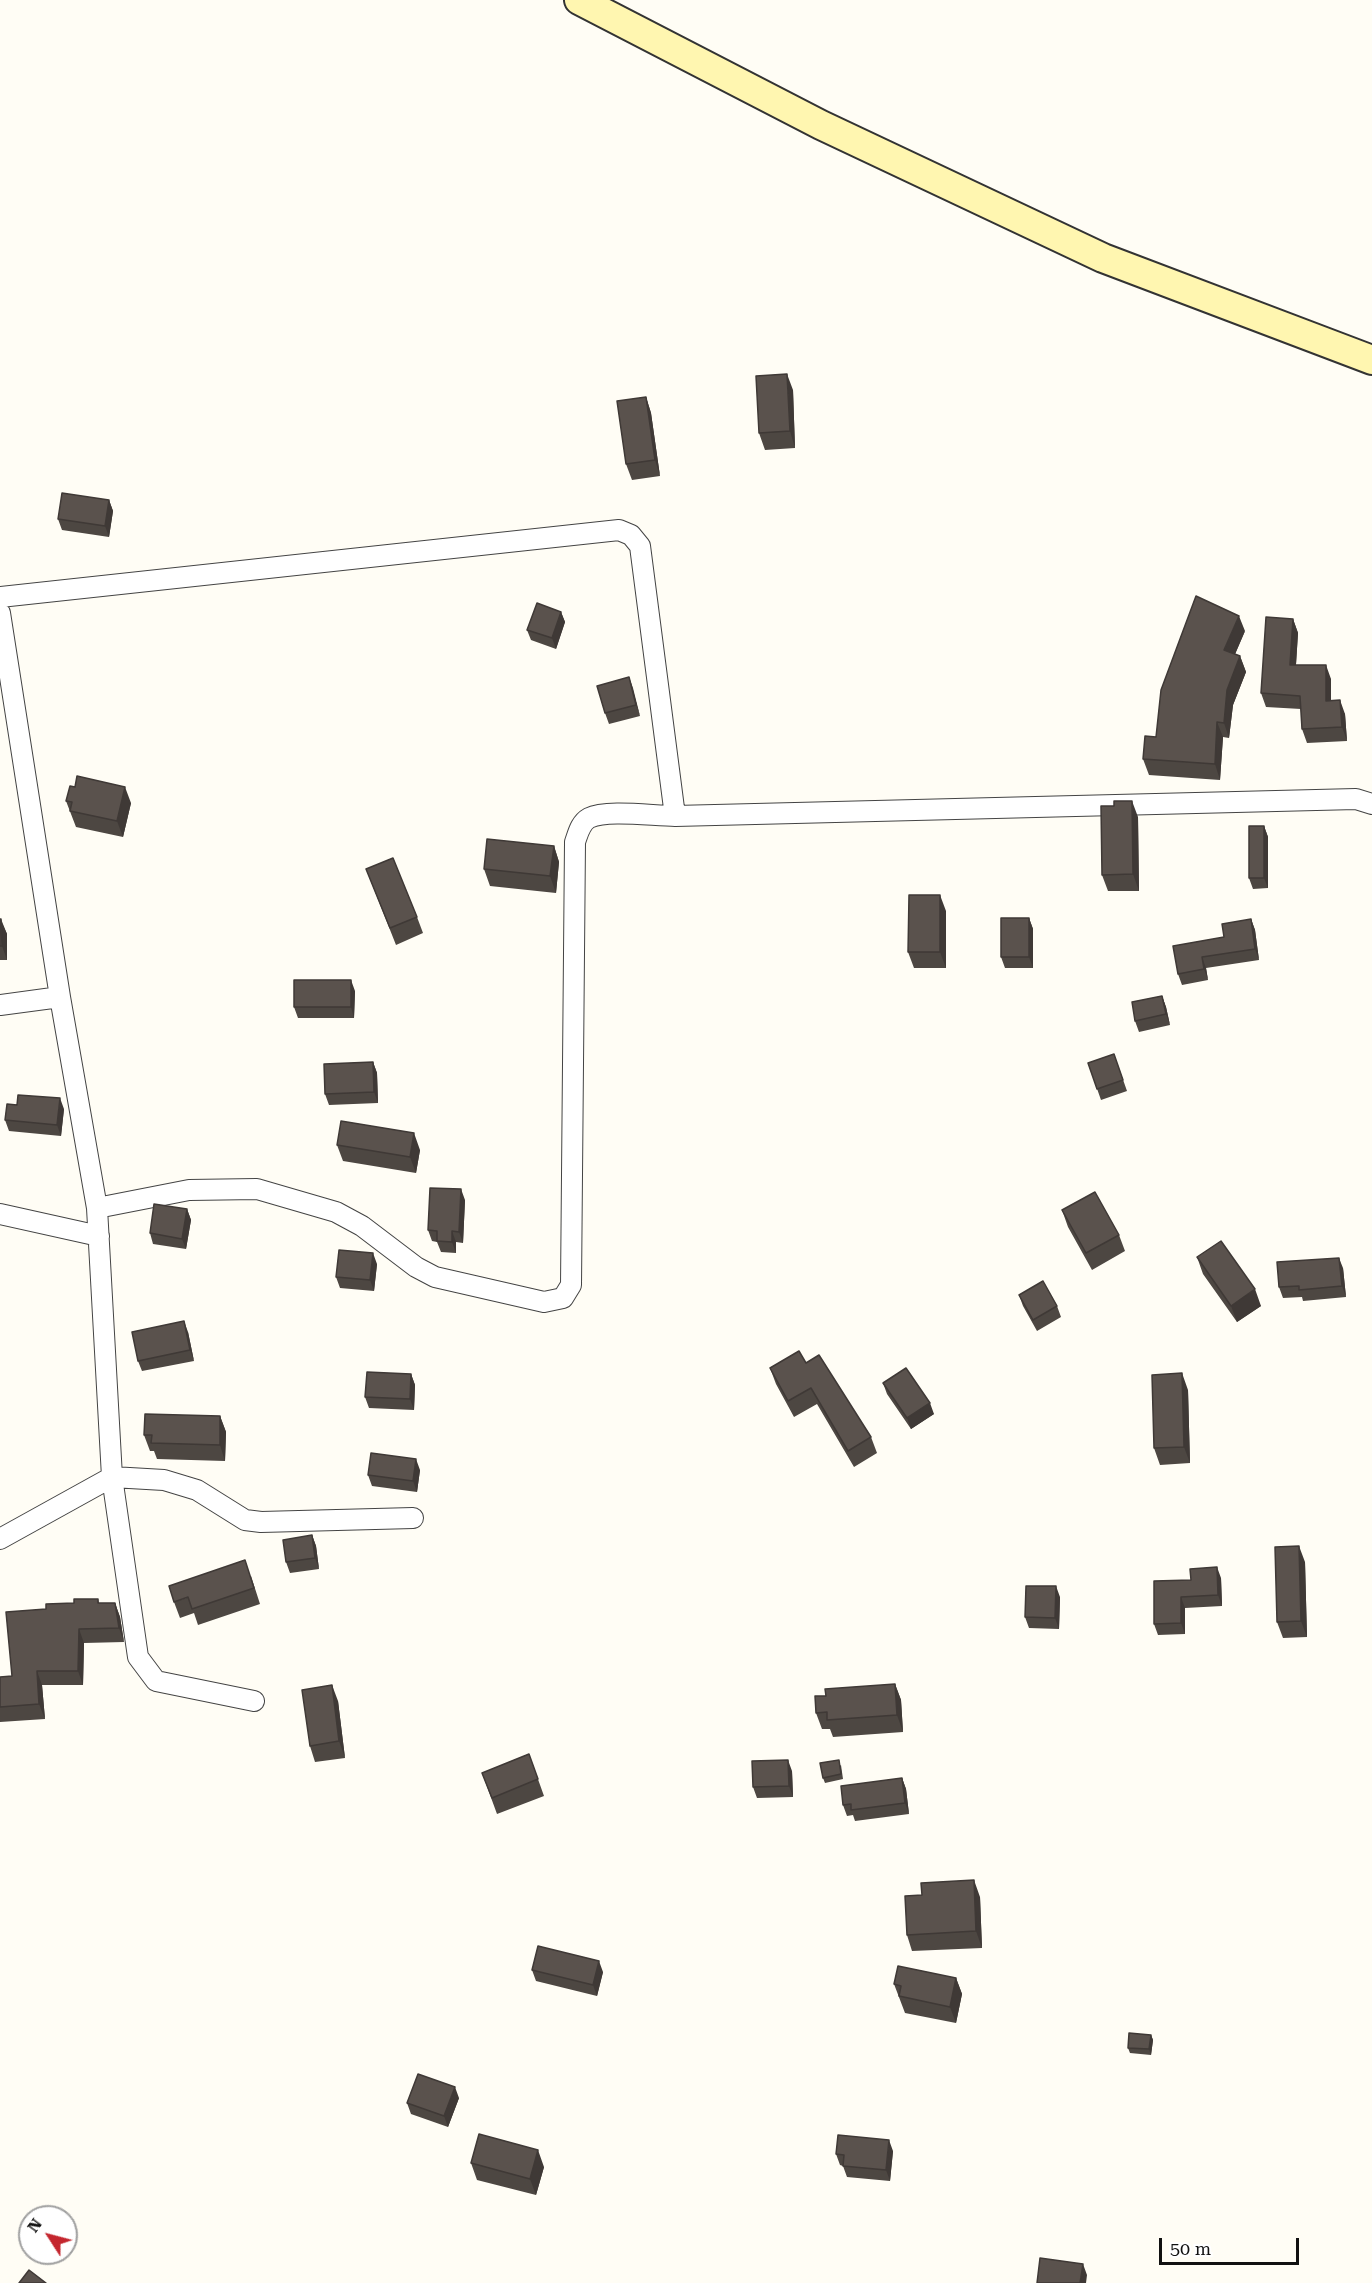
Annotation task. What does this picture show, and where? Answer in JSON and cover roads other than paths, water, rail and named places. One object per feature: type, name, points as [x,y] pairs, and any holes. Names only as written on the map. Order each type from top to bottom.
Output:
[{"type":"main road","points":[[579,0],[821,125],[1104,258],[1372,360]]},
{"type":"street","points":[[0,597],[619,530],[631,535],[640,546],[675,816]]},
{"type":"street","points":[[0,613],[60,997],[97,1208],[112,1477],[138,1657],[156,1681],[254,1701]]},
{"type":"street","points":[[97,1208],[189,1190],[257,1189],[336,1212],[362,1226],[416,1267],[435,1277],[544,1302],[562,1298],[571,1285],[575,842],[581,826],[587,819],[601,814],[675,816],[1356,799],[1372,804]]},
{"type":"street","points":[[0,1005],[60,997]]},
{"type":"street","points":[[0,1214],[99,1236]]},
{"type":"street","points":[[0,1539],[112,1477],[164,1480],[186,1486],[245,1520],[261,1522],[413,1518]]}]
